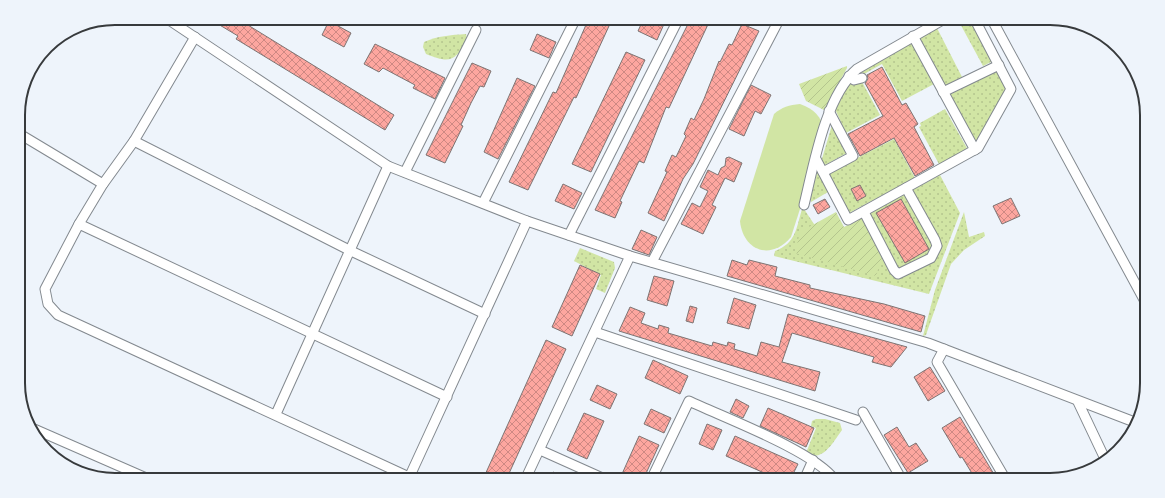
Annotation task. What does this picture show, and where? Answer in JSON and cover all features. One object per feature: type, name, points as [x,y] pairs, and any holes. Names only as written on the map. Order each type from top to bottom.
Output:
[{"type":"street","points":[[177,25],[388,166],[527,221],[630,256],[944,349],[1078,402],[1131,421]]},
{"type":"street","points":[[483,203],[572,25]]},
{"type":"street","points":[[569,235],[675,25]]},
{"type":"street","points":[[652,262],[776,25]]},
{"type":"street","points":[[804,205],[829,110],[849,76],[857,68],[933,25]]},
{"type":"street","points":[[816,159],[848,220],[978,148],[1011,89],[978,25]]},
{"type":"street","points":[[995,25],[1140,292]]},
{"type":"street","points":[[405,172],[476,30]]},
{"type":"street","points":[[913,36],[974,150]]},
{"type":"street","points":[[195,37],[134,141],[103,184],[79,224],[45,289],[48,304],[58,315],[276,414],[398,473]]},
{"type":"street","points":[[943,92],[999,65]]},
{"type":"street","points":[[849,76],[854,80],[862,78]]},
{"type":"street","points":[[823,172],[853,156],[829,110]]},
{"type":"street","points":[[25,137],[103,184]]},
{"type":"street","points":[[134,141],[351,251],[485,314]]},
{"type":"street","points":[[276,414],[351,251],[388,166]]},
{"type":"street","points":[[864,212],[894,270],[898,274],[931,258],[936,246],[935,240],[906,188]]},
{"type":"street","points":[[410,473],[448,397],[527,221]]},
{"type":"street","points":[[79,224],[448,397]]},
{"type":"street","points":[[528,473],[630,256]]},
{"type":"street","points":[[595,332],[856,420]]},
{"type":"street","points":[[944,349],[937,362],[1002,473]]},
{"type":"street","points":[[654,473],[689,401],[776,441],[813,460],[827,473]]},
{"type":"street","points":[[1078,402],[1103,455]]},
{"type":"street","points":[[863,412],[898,473]]},
{"type":"street","points":[[39,431],[135,473]]},
{"type":"street","points":[[540,450],[591,473]]},
{"type":"street","points":[[807,473],[813,460]]},
{"type":"green space","points":[[961,25],[974,25],[993,61],[983,66]]},
{"type":"green space","points":[[937,28],[962,77],[945,86],[919,38]]},
{"type":"green space","points":[[466,34],[467,39],[463,46],[456,56],[451,58],[441,59],[426,54],[423,47],[424,42],[434,38]]},
{"type":"green space","points":[[911,42],[934,84],[902,101],[882,64],[857,78],[859,70]]},
{"type":"green space","points":[[847,66],[824,110],[806,101],[799,84]]},
{"type":"green space","points":[[998,70],[1008,89],[976,144],[949,95]]},
{"type":"green space","points":[[861,80],[880,115],[846,133],[835,109],[848,85]]},
{"type":"green space","points":[[800,104],[809,108],[819,117],[825,131],[791,237],[775,249],[759,249],[752,246],[746,240],[740,221],[774,114],[786,107]]},
{"type":"green space","points":[[945,109],[968,150],[940,166],[919,127],[921,126],[920,123]]},
{"type":"green space","points":[[832,125],[847,153],[823,166],[821,162]]},
{"type":"green space","points":[[894,139],[915,178],[849,213],[828,173]]},
{"type":"green space","points":[[818,169],[828,192],[811,202],[810,198]]},
{"type":"green space","points":[[940,175],[960,213],[929,294],[774,256],[775,251],[782,248],[791,239],[796,229],[802,209],[804,209],[814,224],[884,258],[863,217]]},
{"type":"green space","points":[[836,212],[844,227],[863,217],[882,256],[876,276],[795,253],[800,232]]},
{"type":"green space","points":[[964,212],[969,237],[984,232],[985,236],[964,250],[951,264],[926,335],[923,336],[935,290]]},
{"type":"green space","points":[[580,248],[614,262],[615,268],[605,293],[596,289],[601,275],[574,261]]},
{"type":"green space","points":[[816,419],[825,419],[840,423],[842,430],[827,450],[818,455],[812,455],[806,453],[816,428],[811,426],[812,421]]},
{"type":"building","points":[[220,25],[248,25],[394,115],[385,130],[236,39],[238,36]]},
{"type":"building","points":[[327,25],[336,25],[351,33],[344,47],[322,35]]},
{"type":"building","points":[[586,25],[609,26],[576,98],[574,97],[528,190],[509,182],[553,92],[556,93]]},
{"type":"building","points":[[641,25],[664,25],[657,40],[638,31]]},
{"type":"building","points":[[688,25],[708,25],[669,108],[666,107],[644,163],[639,161],[620,201],[622,202],[615,218],[595,210]]},
{"type":"building","points":[[742,25],[759,31],[693,164],[683,179],[664,221],[648,213],[667,172],[665,171],[672,155],[676,157],[686,136],[684,134],[691,118],[694,120],[719,61],[720,62],[729,44],[732,45]]},
{"type":"building","points":[[537,34],[556,42],[549,58],[530,50]]},
{"type":"building","points":[[375,44],[445,78],[435,99],[413,88],[415,85],[383,68],[379,72],[364,64]]},
{"type":"building","points":[[626,52],[645,60],[591,172],[572,164]]},
{"type":"building","points":[[472,63],[491,71],[484,87],[480,86],[471,103],[461,125],[463,126],[445,163],[426,155]]},
{"type":"building","points":[[882,67],[902,105],[906,103],[918,124],[914,127],[934,165],[915,176],[894,138],[860,156],[848,134],[883,116],[865,83],[868,79],[867,75]]},
{"type":"building","points":[[517,78],[535,86],[498,159],[484,152]]},
{"type":"building","points":[[751,85],[771,95],[761,114],[755,111],[744,136],[729,129]]},
{"type":"building","points":[[729,157],[742,163],[734,182],[725,178],[712,205],[716,207],[703,234],[681,224],[692,203],[700,207],[708,191],[700,187],[708,170],[718,175],[721,168],[725,166],[726,158]]},
{"type":"building","points":[[563,184],[582,193],[574,209],[555,201]]},
{"type":"building","points":[[860,185],[866,196],[857,201],[851,189]]},
{"type":"building","points":[[1011,198],[1020,216],[1002,224],[993,206]]},
{"type":"building","points":[[825,199],[830,207],[818,214],[813,205]]},
{"type":"building","points":[[901,199],[929,249],[905,263],[876,213]]},
{"type":"building","points":[[641,230],[657,237],[649,255],[632,249]]},
{"type":"building","points":[[732,260],[747,265],[749,260],[777,267],[775,276],[810,285],[810,288],[884,304],[925,316],[921,332],[727,276]]},
{"type":"building","points":[[580,265],[600,274],[572,336],[552,327]]},
{"type":"building","points":[[654,276],[674,281],[667,306],[647,300]]},
{"type":"building","points":[[734,298],[756,305],[749,329],[727,323]]},
{"type":"building","points":[[690,306],[697,308],[693,323],[686,321]]},
{"type":"building","points":[[630,307],[645,313],[641,323],[658,329],[659,325],[669,328],[668,333],[712,346],[713,342],[727,346],[728,342],[735,344],[734,349],[757,356],[761,342],[779,347],[788,314],[907,347],[891,367],[872,362],[874,357],[792,333],[782,362],[820,372],[815,391],[619,331]]},
{"type":"building","points":[[546,340],[566,349],[509,473],[486,473]]},
{"type":"building","points":[[653,360],[688,376],[680,394],[645,378]]},
{"type":"building","points":[[930,367],[945,391],[928,401],[914,377]]},
{"type":"building","points":[[597,385],[617,394],[610,409],[590,400]]},
{"type":"building","points":[[736,399],[749,406],[743,418],[730,412]]},
{"type":"building","points":[[768,408],[814,428],[806,447],[760,426]]},
{"type":"building","points":[[651,409],[671,418],[664,433],[644,424]]},
{"type":"building","points":[[584,413],[604,421],[587,459],[567,450]]},
{"type":"building","points":[[960,417],[993,473],[972,473],[962,457],[960,458],[942,428]]},
{"type":"building","points":[[707,424],[722,430],[713,450],[699,444]]},
{"type":"building","points":[[897,427],[909,447],[916,443],[928,461],[908,473],[884,435]]},
{"type":"building","points":[[639,436],[659,445],[646,473],[622,473]]},
{"type":"building","points":[[735,436],[798,464],[794,473],[764,473],[726,456]]}]
